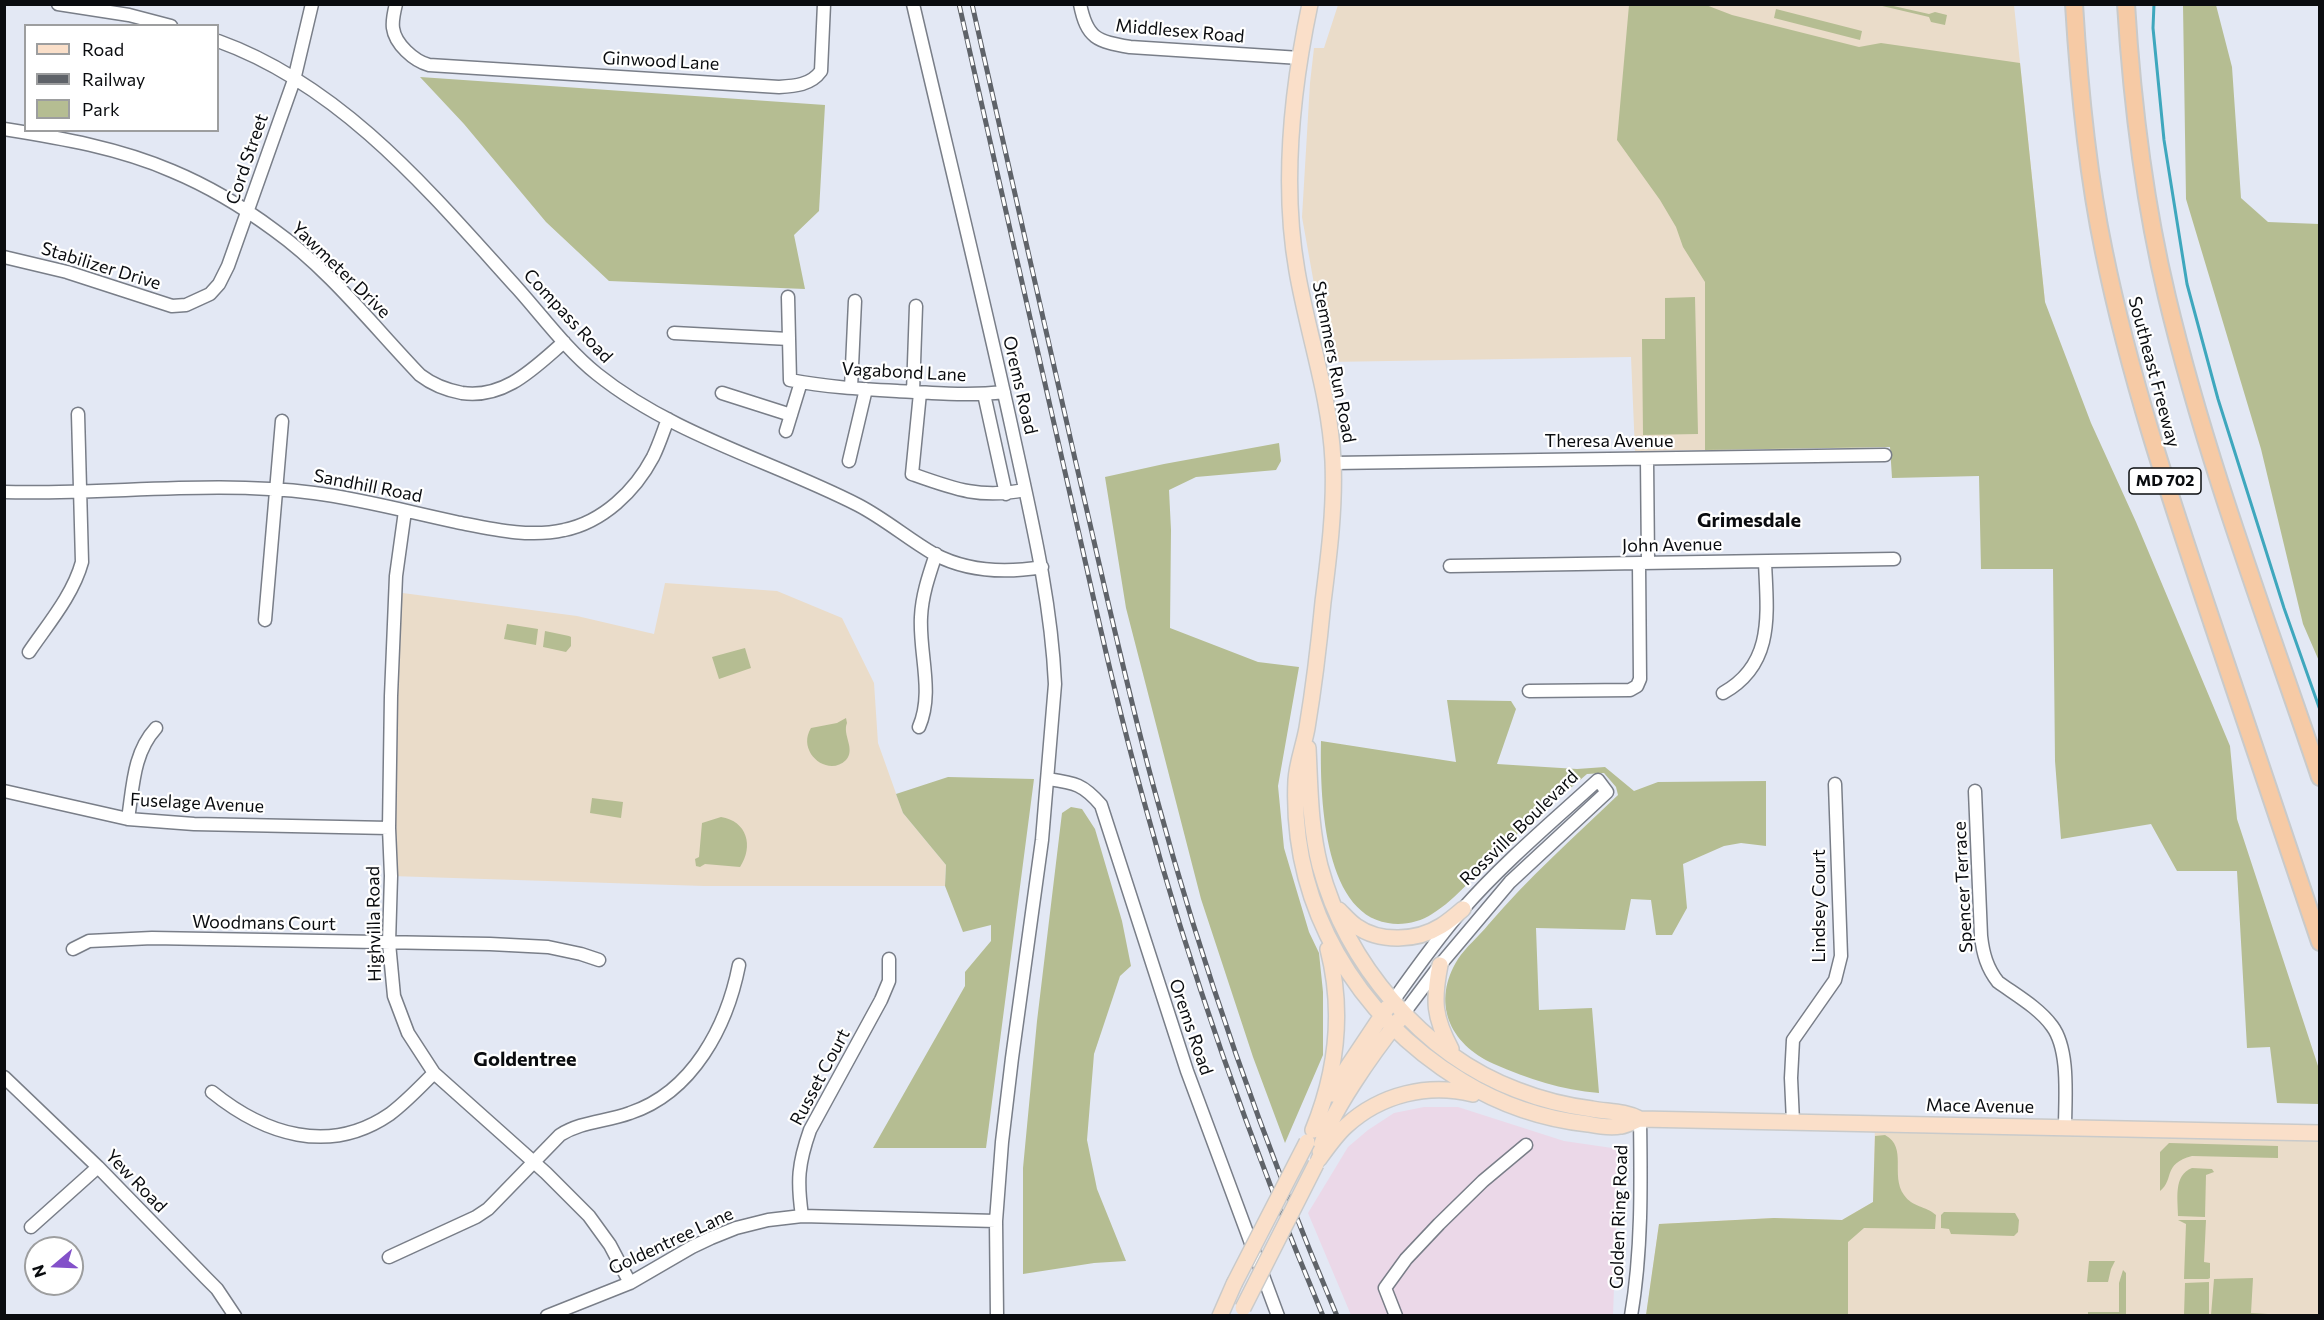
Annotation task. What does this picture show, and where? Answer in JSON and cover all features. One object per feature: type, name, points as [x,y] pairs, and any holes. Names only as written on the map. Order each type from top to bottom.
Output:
[{"type":"highway","name":"Southeast Freeway","points":[[2074,4],[2083,115],[2093,190],[2103,249],[2129,362],[2174,511],[2319,942]]},
{"type":"highway","name":"Southeast Freeway","points":[[2126,4],[2136,119],[2151,215],[2167,295],[2199,416],[2319,777]]},
{"type":"main road","name":"Stemmers Run Road","points":[[1310,4],[1300,58],[1292,128],[1291,217],[1297,274],[1324,393],[1333,463],[1332,514],[1327,567],[1307,727],[1296,775],[1295,813],[1305,877],[1326,934],[1370,1002],[1394,1027]]},
{"type":"main road","name":"Stemmers Run Road","points":[[1307,727],[1310,805],[1320,866],[1353,947],[1393,1001]]},
{"type":"main road","points":[[1334,905],[1356,926],[1380,937],[1394,938],[1425,934],[1441,927],[1463,909]]},
{"type":"main road","points":[[1310,1136],[1331,1079],[1337,1030],[1338,1005],[1333,969],[1319,916]]},
{"type":"main road","points":[[1440,965],[1436,989],[1437,1016],[1439,1027],[1455,1057]]},
{"type":"main road","name":"Mace Avenue","points":[[1393,1001],[1455,1057],[1490,1078],[1519,1091],[1591,1109],[1631,1114],[1640,1119]]},
{"type":"main road","name":"Rossville Boulevard","points":[[1220,1316],[1234,1284],[1347,1068],[1393,1001]]},
{"type":"main road","name":"Rossville Boulevard","points":[[1242,1312],[1317,1161],[1322,1141],[1341,1105],[1404,1013]]},
{"type":"main road","name":"Mace Avenue","points":[[1394,1027],[1441,1068],[1492,1098],[1526,1112],[1569,1122],[1621,1126],[1640,1119],[2319,1134]]},
{"type":"main road","points":[[1317,1161],[1350,1122],[1396,1096],[1439,1089],[1455,1089],[1492,1098]]},
{"type":"street","points":[[58,4],[129,15],[163,24]]},
{"type":"street","name":"Cord Street","points":[[186,305],[202,299],[219,284],[228,266],[294,80],[312,4]]},
{"type":"street","name":"Ginwood Lane","points":[[396,4],[393,22],[396,37],[415,59],[429,65],[779,87],[799,85],[816,77],[821,71],[824,4]]},
{"type":"street","name":"Orems Road","points":[[913,4],[1026,490],[1042,567],[1055,684],[1048,779],[1012,1058],[996,1221],[997,1316]]},
{"type":"street","name":"Middlesex Road","points":[[1080,4],[1086,27],[1091,35],[1105,43],[1130,47],[1300,58]]},
{"type":"street","name":"Compass Road","points":[[219,41],[249,54],[332,104],[392,154],[425,187],[564,342],[595,373],[639,403],[668,419],[857,505],[936,554],[969,567],[986,570],[1006,571],[1042,567]]},
{"type":"street","name":"Yawmeter Drive","points":[[4,129],[89,145],[153,163],[211,190],[275,231],[299,251],[346,295],[420,375],[430,383],[445,389],[474,394],[501,389],[516,382],[564,342]]},
{"type":"street","name":"Stabilizer Drive","points":[[4,257],[67,272],[172,306],[186,305]]},
{"type":"street","points":[[786,431],[801,382],[790,380],[788,297]]},
{"type":"street","points":[[851,388],[855,301]]},
{"type":"street","points":[[916,306],[917,392],[912,474],[945,488],[979,494],[1006,494],[1026,490]]},
{"type":"street","points":[[674,333],[789,339]]},
{"type":"street","name":"Vagabond Lane","points":[[801,382],[917,392],[984,394],[1004,392]]},
{"type":"street","points":[[849,461],[866,389]]},
{"type":"street","points":[[722,393],[791,415]]},
{"type":"street","points":[[984,394],[1006,494]]},
{"type":"street","points":[[29,652],[63,603],[79,573],[82,562],[82,491],[78,414]]},
{"type":"street","name":"Sandhill Road","points":[[4,492],[244,488],[277,490],[314,493],[518,532],[542,533],[566,530],[594,518],[609,510],[626,495],[642,476],[654,456],[668,419]]},
{"type":"street","points":[[265,620],[282,421]]},
{"type":"street","name":"Theresa Avenue","points":[[1333,463],[1886,455]]},
{"type":"street","points":[[1529,691],[1630,690],[1637,686],[1640,679],[1647,459]]},
{"type":"street","name":"Highvilla Road","points":[[405,511],[396,576],[394,611],[389,828],[391,876],[389,943],[394,996],[401,1019],[434,1073],[589,1216],[610,1245],[630,1283]]},
{"type":"street","points":[[920,727],[926,704],[921,618],[924,590],[936,554]]},
{"type":"street","name":"John Avenue","points":[[1450,566],[1894,559]]},
{"type":"street","points":[[1723,693],[1742,681],[1758,658],[1762,647],[1766,627],[1765,562]]},
{"type":"street","points":[[128,819],[140,753],[144,741],[156,729]]},
{"type":"street","name":"Orems Road","points":[[1048,779],[1077,783],[1089,790],[1101,805],[1186,1071],[1278,1316]]},
{"type":"street","name":"Rossville Boulevard","points":[[1393,1001],[1463,909],[1598,780],[1607,792],[1510,882],[1440,965],[1404,1013]]},
{"type":"street","name":"Lindsey Court","points":[[1793,1122],[1792,1040],[1835,980],[1841,956],[1835,784]]},
{"type":"street","name":"Fuselage Avenue","points":[[4,791],[128,819],[194,824],[389,828]]},
{"type":"street","name":"Spencer Terrace","points":[[1975,791],[1981,936],[1984,957],[1998,982],[2047,1020],[2058,1036],[2063,1053],[2065,1128]]},
{"type":"street","name":"Woodmans Court","points":[[72,949],[89,941],[120,939],[389,943],[548,947],[598,960]]},
{"type":"street","name":"Russet Court","points":[[801,1216],[797,1176],[810,1130],[881,1000],[889,981],[889,959]]},
{"type":"street","points":[[389,1257],[476,1217],[496,1202],[560,1135],[586,1122],[630,1113],[653,1101],[681,1081],[702,1057],[728,1010],[739,965]]},
{"type":"street","points":[[212,1092],[230,1107],[268,1126],[294,1135],[322,1137],[358,1129],[376,1122],[406,1101],[434,1073]]},
{"type":"street","name":"Yew Road","points":[[4,1077],[98,1167],[217,1289],[235,1316]]},
{"type":"street","name":"Golden Ring Road","points":[[1631,1316],[1640,1182],[1640,1119]]},
{"type":"street","points":[[1396,1316],[1385,1288],[1406,1259],[1484,1181],[1526,1145]]},
{"type":"street","points":[[31,1227],[98,1167]]},
{"type":"street","name":"Goldentree Lane","points":[[547,1316],[630,1283],[692,1247],[736,1228],[768,1220],[801,1216],[996,1221]]},
{"type":"shaded area","points":[[1338,5],[2014,5],[2045,302],[1890,447],[1635,451],[1631,357],[1328,362],[1302,217],[1314,48],[1324,48]]},
{"type":"shaded area","points":[[665,583],[777,591],[842,618],[874,683],[878,743],[903,813],[946,865],[945,886],[704,886],[391,876],[395,592],[577,616],[654,634]]},
{"type":"shaded area","points":[[1424,1107],[1458,1107],[1564,1141],[1619,1149],[1613,1315],[1351,1315],[1308,1213],[1348,1147],[1394,1113]]},
{"type":"shaded area","points":[[1875,1124],[2319,1133],[2319,1315],[1646,1316],[1659,1224],[1774,1218],[1842,1220],[1873,1202]]},
{"type":"green space","points":[[1629,5],[1706,5],[1732,15],[1859,47],[1881,43],[2020,63],[2045,302],[2091,423],[2136,522],[2230,746],[2237,819],[2319,1069],[2319,1104],[2277,1103],[2270,1047],[2247,1048],[2237,871],[2177,871],[2151,824],[2061,839],[2055,761],[2053,569],[1981,569],[1979,476],[1892,478],[1890,447],[1705,450],[1705,282],[1683,247],[1676,227],[1660,200],[1617,140]]},
{"type":"green space","points":[[1878,5],[1947,15],[1945,25],[1931,22],[1929,17]]},
{"type":"green space","points":[[2183,5],[2216,5],[2232,67],[2241,198],[2268,222],[2319,224],[2319,661],[2303,624],[2261,449],[2186,199]]},
{"type":"green space","points":[[1776,9],[1862,31],[1860,40],[1774,18]]},
{"type":"green space","points":[[420,77],[825,105],[819,211],[794,235],[805,289],[609,281],[546,222],[464,124]]},
{"type":"green space","points":[[1695,297],[1698,434],[1643,435],[1642,339],[1665,339],[1665,298]]},
{"type":"green space","points":[[1279,443],[1281,461],[1276,470],[1196,477],[1169,490],[1170,628],[1258,662],[1299,667],[1278,786],[1284,848],[1309,932],[1319,953],[1323,992],[1323,1055],[1285,1143],[1253,1057],[1201,899],[1126,608],[1105,477]]},
{"type":"green space","points":[[507,624],[538,629],[536,645],[504,639]]},
{"type":"green space","points":[[545,631],[571,637],[571,646],[566,652],[543,647]]},
{"type":"green space","points":[[745,648],[751,668],[719,679],[712,657]]},
{"type":"green space","points":[[1447,700],[1511,701],[1516,709],[1497,764],[1577,769],[1605,767],[1634,791],[1658,782],[1766,781],[1766,846],[1741,843],[1724,846],[1683,864],[1687,908],[1672,935],[1656,935],[1651,900],[1631,899],[1625,930],[1536,928],[1539,1010],[1592,1008],[1599,1093],[1545,1083],[1478,1056],[1456,1033],[1449,1020],[1446,991],[1450,975],[1461,955],[1535,874],[1618,795],[1616,787],[1604,773],[1587,774],[1509,842],[1450,901],[1422,919],[1411,923],[1393,924],[1366,914],[1350,898],[1338,874],[1329,847],[1324,818],[1321,741],[1456,762]]},
{"type":"green space","points":[[846,718],[849,756],[839,765],[831,766],[816,760],[808,746],[807,737],[811,728],[837,723]]},
{"type":"green space","points":[[948,777],[1034,779],[986,1148],[873,1148],[965,986],[965,972],[991,941],[991,925],[963,932],[945,886],[946,865],[903,813],[896,794]]},
{"type":"green space","points":[[592,798],[623,802],[621,818],[590,813]]},
{"type":"green space","points":[[1071,807],[1082,809],[1095,829],[1122,921],[1131,966],[1120,976],[1094,1054],[1087,1140],[1097,1189],[1126,1261],[1094,1263],[1023,1274],[1023,1168],[1037,1021],[1062,813]]},
{"type":"green space","points":[[721,817],[737,824],[746,836],[747,851],[740,867],[705,864],[700,867],[696,866],[695,859],[699,857],[702,823]]},
{"type":"green space","points":[[1885,1135],[1896,1147],[1898,1179],[1904,1195],[1911,1202],[1936,1215],[1935,1229],[1864,1228],[1848,1242],[1848,1315],[1646,1315],[1659,1224],[1774,1218],[1842,1220],[1873,1202],[1875,1136]]},
{"type":"green space","points":[[2169,1143],[2278,1146],[2278,1158],[2192,1156],[2176,1163],[2160,1191],[2160,1152]]},
{"type":"green space","points":[[2192,1168],[2212,1169],[2214,1172],[2206,1175],[2205,1217],[2178,1216],[2179,1182],[2186,1171]]},
{"type":"green space","points":[[1944,1212],[2015,1213],[2019,1220],[2018,1232],[2014,1236],[1951,1234],[1949,1229],[1941,1228],[1941,1215]]},
{"type":"green space","points":[[2178,1220],[2206,1220],[2204,1262],[2210,1263],[2210,1278],[2184,1279],[2186,1224]]},
{"type":"green space","points":[[2089,1261],[2115,1261],[2108,1282],[2087,1282]]},
{"type":"green space","points":[[2123,1270],[2126,1273],[2126,1315],[2088,1315],[2088,1312],[2119,1312],[2119,1283]]},
{"type":"green space","points":[[2253,1278],[2251,1313],[2268,1315],[2211,1315],[2214,1279]]},
{"type":"green space","points":[[2209,1282],[2209,1315],[2184,1315],[2185,1283]]},
{"type":"waterway","points":[[2154,4],[2153,28],[2164,140],[2187,284],[2218,399],[2284,608],[2320,710]]},
{"type":"railway","points":[[959,4],[1102,636],[1143,798],[1181,930],[1224,1060],[1323,1316]]},
{"type":"railway","points":[[972,4],[1075,459],[1155,792],[1194,925],[1237,1057],[1310,1252],[1337,1316]]},
{"type":"district","name":"Grimesdale","points":[[1749,520]]},
{"type":"district","name":"Goldentree","points":[[525,1059]]}]
